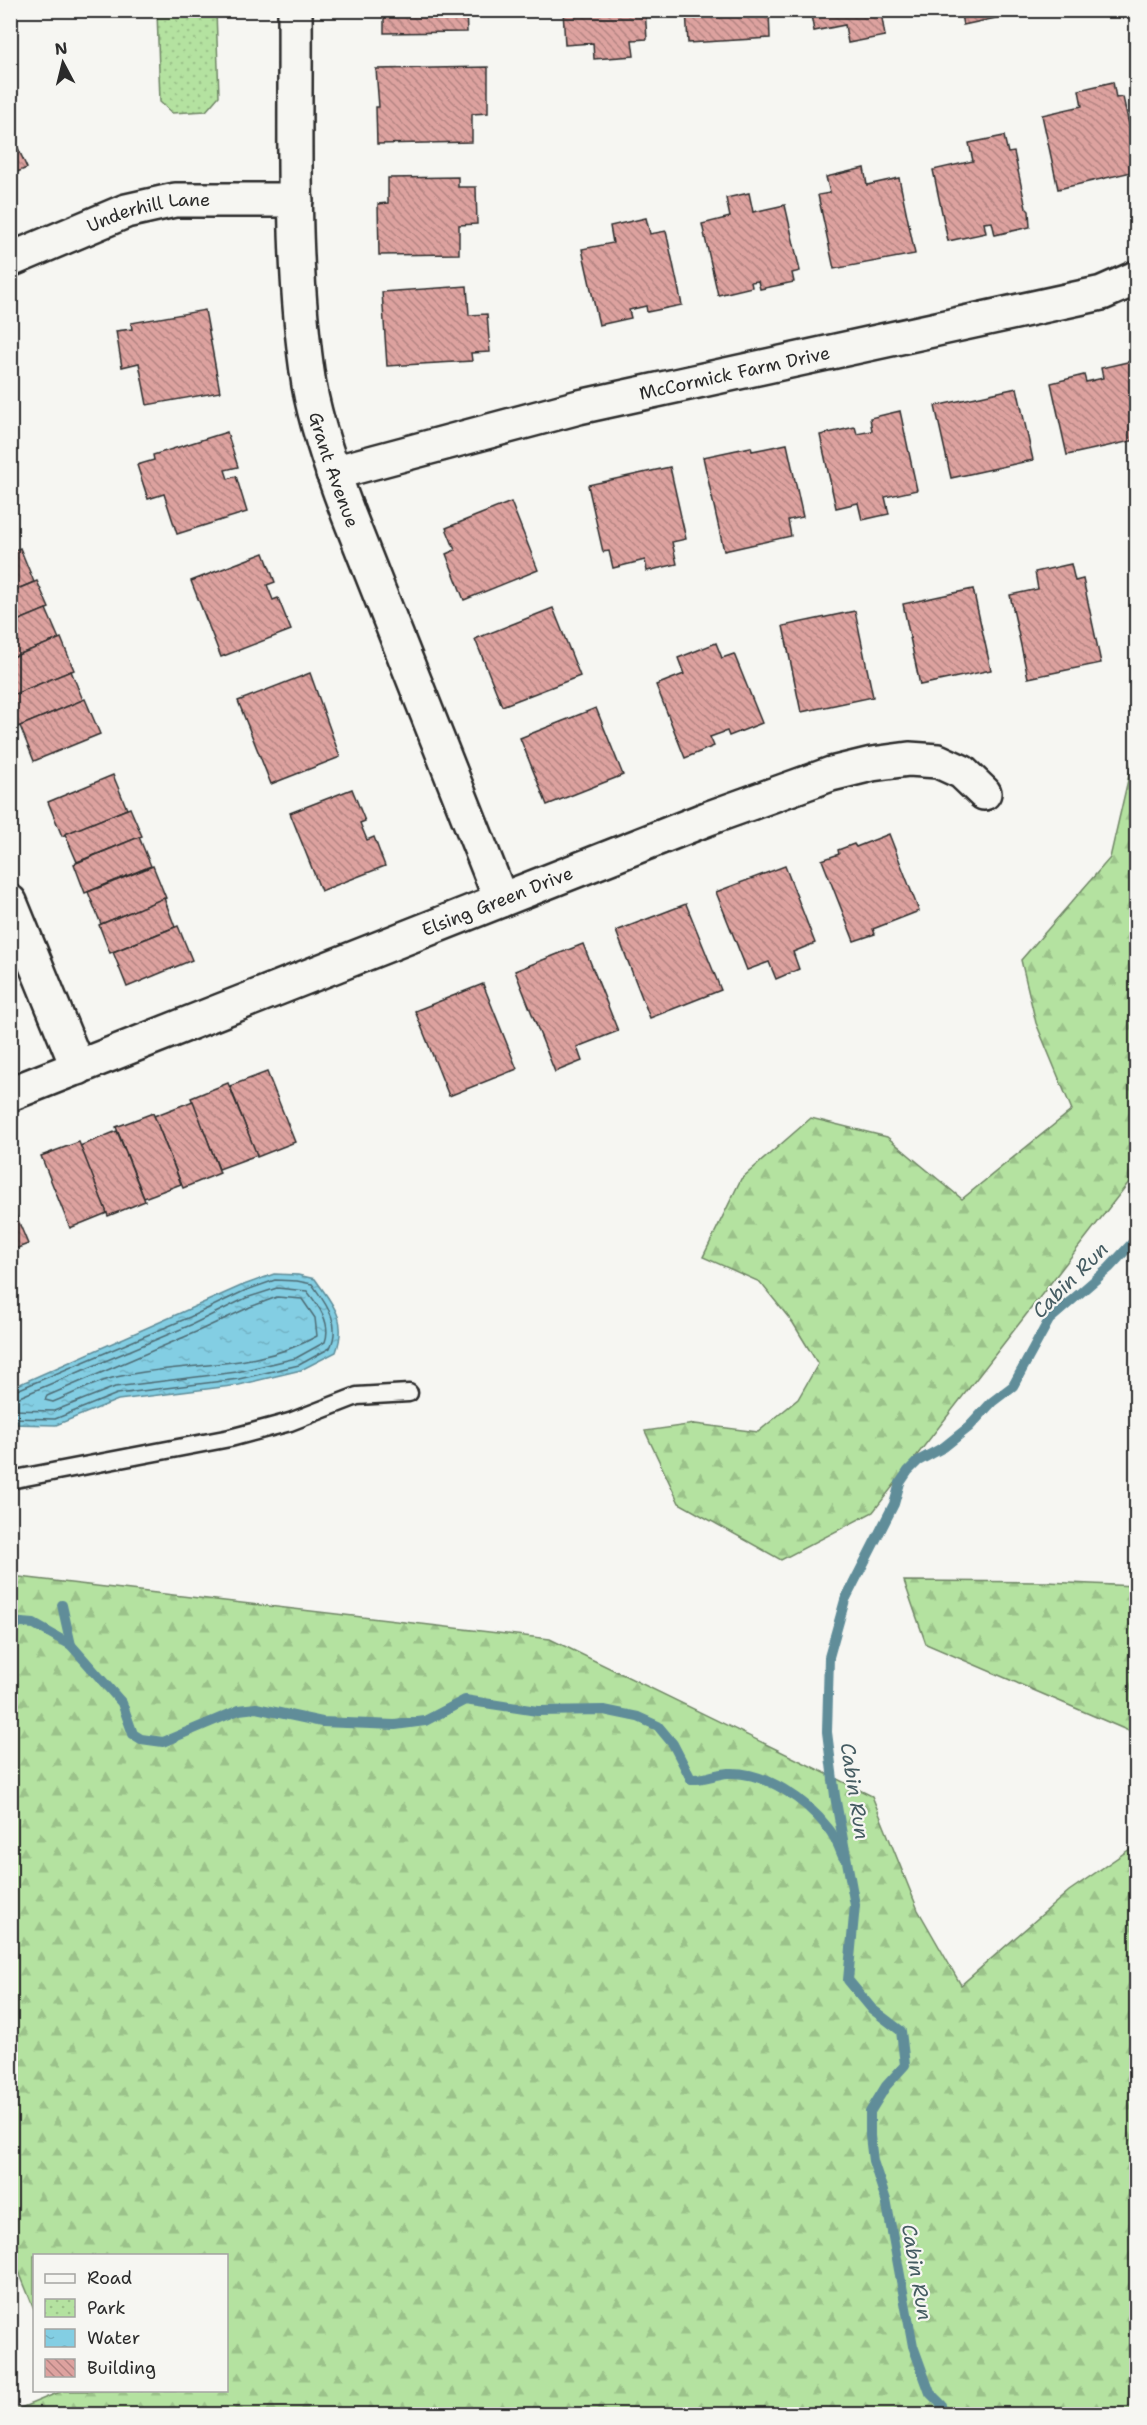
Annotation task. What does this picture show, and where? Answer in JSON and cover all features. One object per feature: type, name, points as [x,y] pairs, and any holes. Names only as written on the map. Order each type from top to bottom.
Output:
[{"type":"street","name":"Grant Avenue","points":[[295,10],[299,289],[310,386],[333,473],[501,900]]},
{"type":"street","name":"Underhill Lane","points":[[10,260],[126,211],[146,206],[176,200],[296,200]]},
{"type":"street","name":"McCormick Farm Drive","points":[[333,473],[579,407],[1102,293],[1137,278]]},
{"type":"street","name":"Elsing Green Drive","points":[[10,1094],[709,818],[831,774],[872,764],[909,759],[938,760],[962,772],[984,793]]},
{"type":"street","points":[[10,902],[78,1068]]},
{"type":"lane","points":[[10,1480],[240,1435],[290,1422],[357,1396],[409,1393]]},
{"type":"green space","points":[[157,11],[216,11],[219,96],[206,111],[172,113],[160,102]]},
{"type":"green space","points":[[1136,745],[1136,1173],[873,1512],[781,1560],[679,1503],[645,1431],[695,1424],[758,1432],[798,1399],[818,1364],[793,1323],[760,1282],[703,1257],[741,1179],[811,1118],[887,1137],[962,1199],[1072,1110],[1036,1023],[1021,960],[1110,858]]},
{"type":"green space","points":[[11,1576],[550,1639],[872,1796],[918,1910],[961,1985],[1069,1891],[1136,1845],[1136,2414],[11,2414],[11,2412],[60,2392],[228,2392],[228,2254],[33,2254],[33,2307],[11,2252]]},
{"type":"green space","points":[[904,1581],[1046,1582],[1136,1586],[1136,1734],[926,1644]]},
{"type":"water","points":[[274,1274],[298,1275],[315,1279],[337,1313],[340,1330],[336,1352],[301,1370],[239,1385],[118,1400],[56,1425],[11,1424],[11,1388],[241,1286]]},
{"type":"building","points":[[384,10],[466,10],[467,32],[384,33]]},
{"type":"building","points":[[563,10],[645,10],[647,39],[632,40],[634,56],[594,59],[593,43],[565,45]]},
{"type":"building","points":[[686,10],[769,10],[770,38],[688,43]]},
{"type":"building","points":[[810,10],[897,10],[898,15],[882,18],[885,36],[848,43],[845,25],[814,31]]},
{"type":"building","points":[[960,10],[1000,10],[1001,17],[963,25]]},
{"type":"building","points":[[488,67],[488,113],[472,114],[472,142],[377,144],[376,107],[379,107],[376,69]]},
{"type":"building","points":[[1113,82],[1116,98],[1123,97],[1136,156],[1136,171],[1058,189],[1042,115],[1082,106],[1079,90]]},
{"type":"building","points":[[10,130],[27,168],[10,175]]},
{"type":"building","points":[[1004,136],[1008,153],[1014,152],[1026,208],[1029,211],[1030,227],[995,235],[992,222],[984,223],[986,233],[948,241],[933,170],[973,161],[969,143]]},
{"type":"building","points":[[864,168],[867,185],[899,178],[915,254],[834,269],[818,195],[830,193],[826,177]]},
{"type":"building","points":[[458,177],[458,187],[476,187],[477,224],[459,225],[459,254],[379,255],[378,204],[388,203],[388,178]]},
{"type":"building","points":[[749,193],[753,212],[785,205],[800,271],[792,273],[794,282],[760,289],[758,281],[751,282],[752,287],[718,295],[702,224],[730,217],[726,198]]},
{"type":"building","points":[[646,218],[650,234],[666,231],[682,305],[647,312],[646,306],[629,310],[631,318],[599,325],[582,249],[613,243],[610,226]]},
{"type":"building","points":[[467,286],[469,315],[487,314],[490,352],[471,353],[472,361],[387,366],[382,292]]},
{"type":"building","points":[[205,310],[220,392],[147,405],[139,363],[122,367],[116,331],[132,329],[131,323]]},
{"type":"building","points":[[1132,361],[1136,380],[1136,440],[1067,455],[1051,383],[1084,375],[1086,382],[1103,378],[1101,368]]},
{"type":"building","points":[[1017,388],[1033,460],[951,478],[935,406]]},
{"type":"building","points":[[900,411],[917,490],[885,497],[889,514],[862,520],[858,503],[836,508],[820,435],[855,427],[857,434],[872,431],[870,418]]},
{"type":"building","points":[[227,432],[238,467],[225,470],[228,479],[236,476],[247,512],[177,534],[164,494],[148,499],[137,465],[154,460],[153,455]]},
{"type":"building","points":[[787,444],[803,517],[788,520],[791,536],[724,551],[703,457],[751,447],[752,451]]},
{"type":"building","points":[[670,467],[686,539],[672,542],[677,564],[647,571],[645,560],[613,568],[609,551],[603,552],[588,485]]},
{"type":"building","points":[[511,502],[538,570],[464,600],[446,554],[455,550],[446,528]]},
{"type":"building","points":[[20,548],[34,582],[10,592],[10,552]]},
{"type":"building","points":[[264,553],[275,582],[267,585],[273,600],[278,598],[291,630],[221,657],[191,581]]},
{"type":"building","points":[[1071,564],[1075,581],[1083,579],[1101,663],[1028,678],[1010,595],[1038,589],[1035,572]]},
{"type":"building","points":[[37,581],[49,608],[10,624],[10,592]]},
{"type":"building","points":[[973,589],[991,670],[920,685],[903,604]]},
{"type":"building","points":[[553,608],[580,676],[502,706],[475,639]]},
{"type":"building","points":[[46,609],[59,639],[10,658],[10,624]]},
{"type":"building","points":[[855,611],[873,697],[801,712],[783,626]]},
{"type":"building","points":[[61,638],[74,670],[10,696],[10,658]]},
{"type":"building","points":[[716,643],[722,658],[734,654],[762,723],[729,736],[727,731],[710,737],[714,746],[685,758],[656,685],[684,674],[678,658]]},
{"type":"building","points":[[71,671],[83,700],[18,727],[10,709],[10,696]]},
{"type":"building","points":[[310,673],[340,757],[271,784],[238,701]]},
{"type":"building","points":[[85,699],[100,734],[34,761],[20,726]]},
{"type":"building","points":[[596,708],[623,775],[547,805],[520,738]]},
{"type":"building","points":[[113,775],[127,809],[62,836],[48,802]]},
{"type":"building","points":[[352,789],[365,821],[360,823],[367,840],[374,837],[385,866],[321,891],[290,813]]},
{"type":"building","points":[[130,808],[142,836],[77,862],[65,834]]},
{"type":"building","points":[[889,834],[919,911],[873,929],[875,934],[854,941],[822,860],[839,854],[838,850],[854,844],[856,847]]},
{"type":"building","points":[[139,837],[151,866],[85,893],[74,864]]},
{"type":"building","points":[[153,866],[166,898],[101,924],[88,892]]},
{"type":"building","points":[[785,866],[815,943],[793,952],[799,969],[776,979],[769,962],[747,970],[716,892]]},
{"type":"building","points":[[164,898],[175,927],[110,953],[99,925]]},
{"type":"building","points":[[686,904],[721,990],[650,1018],[616,931]]},
{"type":"building","points":[[178,926],[192,960],[127,987],[113,952]]},
{"type":"building","points":[[583,944],[618,1031],[577,1047],[582,1061],[555,1072],[515,971]]},
{"type":"building","points":[[483,984],[517,1069],[449,1096],[415,1011]]},
{"type":"building","points":[[267,1072],[295,1142],[257,1157],[230,1086]]},
{"type":"building","points":[[228,1083],[257,1155],[219,1169],[191,1098]]},
{"type":"building","points":[[193,1101],[220,1173],[183,1188],[154,1116]]},
{"type":"building","points":[[153,1113],[181,1184],[144,1198],[116,1127]]},
{"type":"building","points":[[117,1131],[145,1201],[108,1216],[80,1146]]},
{"type":"building","points":[[79,1142],[107,1213],[70,1228],[41,1156]]},
{"type":"building","points":[[10,1201],[28,1244],[10,1251]]},
{"type":"waterway","name":"Cabin Run","points":[[943,2414],[942,2405],[930,2393],[913,2346],[886,2200],[873,2161],[870,2112],[886,2086],[905,2065],[901,2031],[872,2009],[848,1980],[855,1905],[835,1796],[827,1732],[829,1657],[845,1600],[894,1504],[900,1483],[908,1471],[918,1461],[944,1447],[969,1427],[992,1402],[1013,1386],[1049,1320],[1109,1268],[1136,1239]]},
{"type":"waterway","points":[[62,1605],[71,1645]]},
{"type":"waterway","points":[[10,1622],[34,1624],[71,1645],[122,1703],[133,1734],[141,1739],[163,1742],[239,1710],[256,1708],[322,1722],[395,1725],[425,1721],[465,1700],[537,1711],[604,1710],[638,1717],[658,1726],[673,1744],[691,1779],[728,1773],[742,1774],[756,1777],[784,1789],[819,1818],[837,1842],[843,1857]]}]
